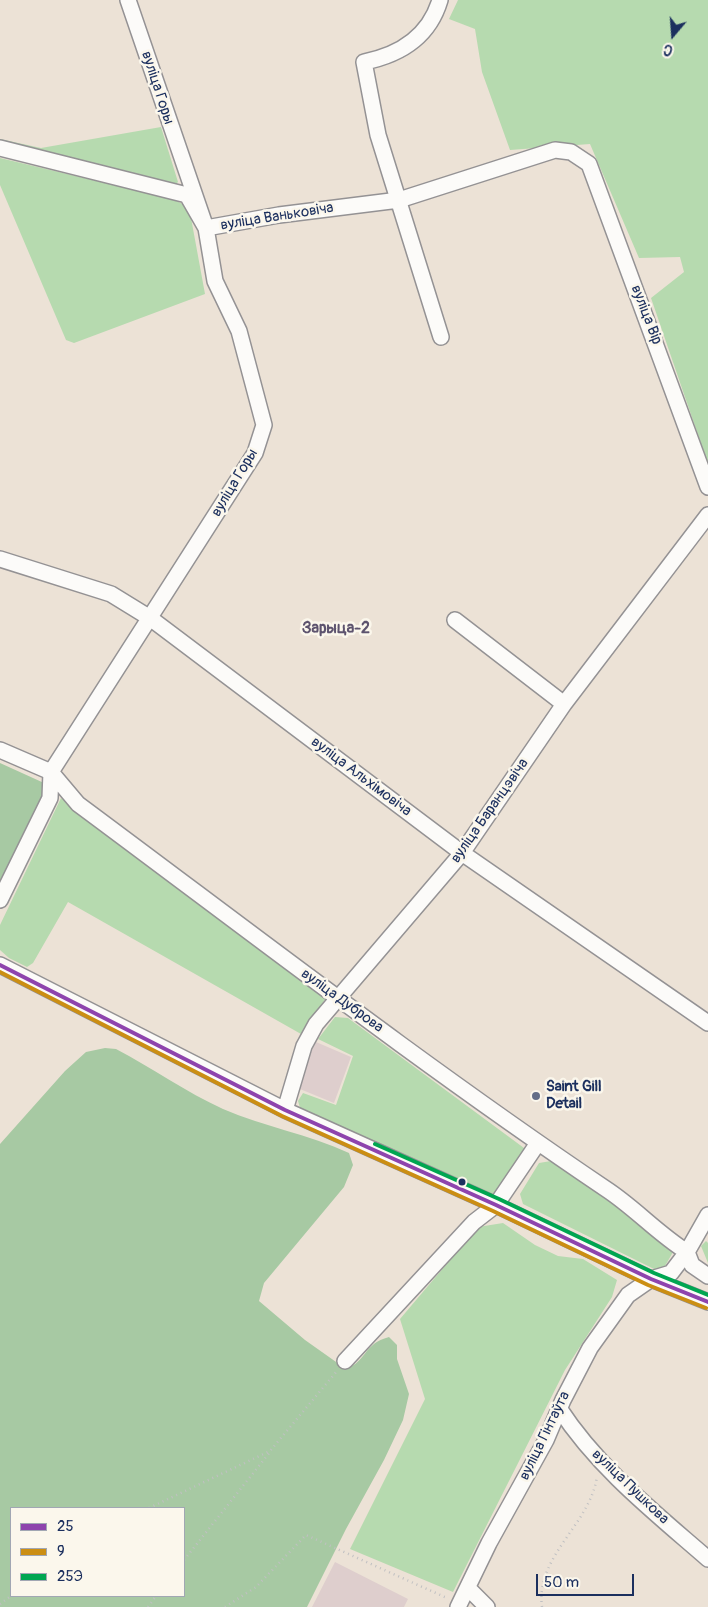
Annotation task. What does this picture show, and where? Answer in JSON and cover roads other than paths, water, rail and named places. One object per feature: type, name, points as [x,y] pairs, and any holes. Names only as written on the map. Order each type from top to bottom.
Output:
[{"type":"street","name":"вуліца Горы","points":[[51,772],[255,453],[264,425],[239,331],[215,281],[206,228],[128,0]]},
{"type":"street","points":[[440,0],[437,10],[420,36],[387,58],[364,62],[378,135],[441,337]]},
{"type":"street","name":"вуліца Ваньковіча","points":[[0,148],[187,195],[206,228],[278,214],[399,200],[555,150],[571,152]]},
{"type":"street","name":"вуліца Вір","points":[[571,152],[589,164],[708,488]]},
{"type":"street","name":"вуліца Баранцэвіча","points":[[285,1110],[304,1046],[316,1024],[336,998],[462,853],[564,704],[708,515]]},
{"type":"street","name":"вуліца Альхімовіча","points":[[0,559],[111,594],[150,618],[462,853],[708,1024]]},
{"type":"street","points":[[455,620],[564,704]]},
{"type":"street","name":"вуліца Дуброва","points":[[0,750],[51,772],[78,804],[336,998],[538,1143],[612,1193],[662,1237],[687,1252]]},
{"type":"street","points":[[0,900],[50,798],[51,772]]},
{"type":"street","points":[[0,965],[285,1110],[496,1205],[651,1279],[708,1302]]},
{"type":"street","points":[[345,1361],[474,1222],[496,1205],[538,1143]]},
{"type":"street","name":"вуліца Гінтаўта","points":[[459,1605],[489,1543],[546,1440],[559,1408],[590,1348],[628,1295],[651,1279],[670,1273],[687,1252],[708,1215]]},
{"type":"street","points":[[687,1252],[692,1265],[708,1276]]},
{"type":"street","name":"вуліца Пушкова","points":[[559,1408],[574,1431],[622,1483],[708,1559]]},
{"type":"street","points":[[468,1588],[487,1607]]},
{"type":"place","name":"Saint Gill Detail","points":[[536,1096]]},
{"type":"district","name":"Зарыца-2","points":[[336,629]]}]
